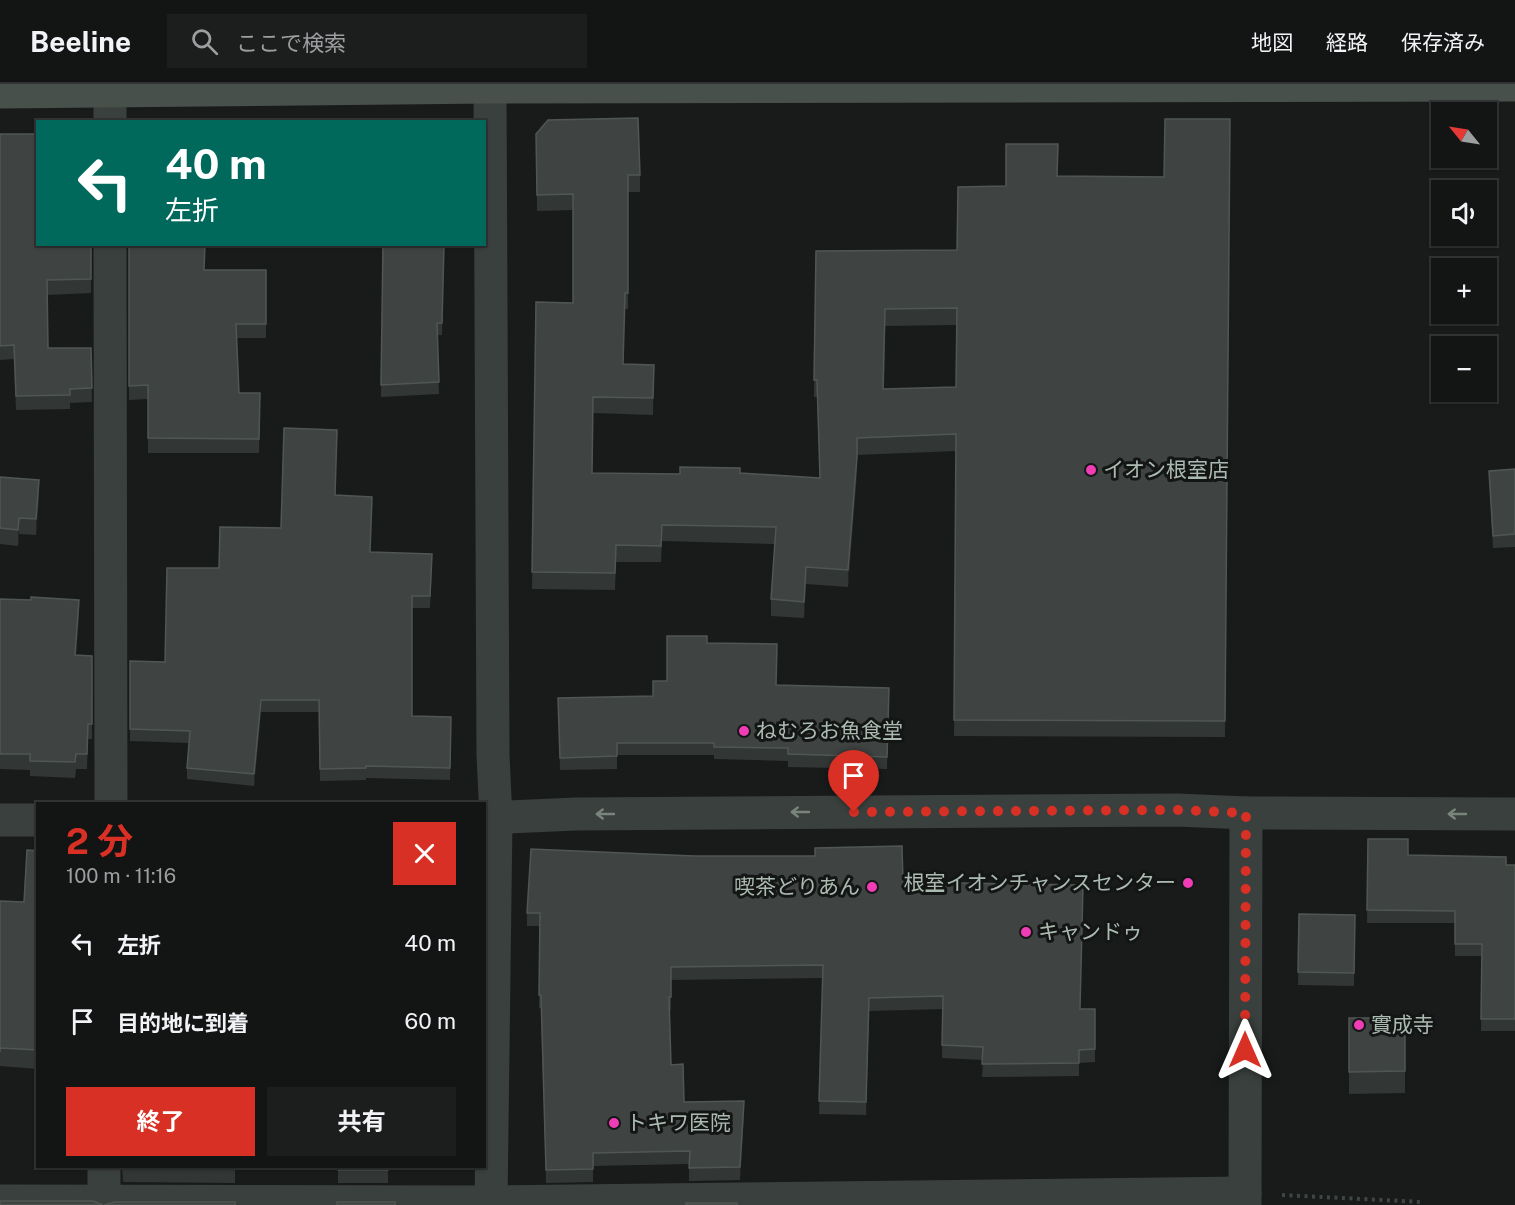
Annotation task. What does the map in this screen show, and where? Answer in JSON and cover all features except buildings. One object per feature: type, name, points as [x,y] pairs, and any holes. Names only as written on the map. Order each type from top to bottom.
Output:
[{"type":"main road","points":[[0,92],[110,107],[490,85],[1515,85]]},
{"type":"street","points":[[490,85],[493,743],[490,818],[491,1204]]},
{"type":"street","points":[[110,246],[111,802]]},
{"type":"street","points":[[490,818],[576,814],[1177,810],[1246,813],[1515,814]]},
{"type":"street","points":[[0,1201],[491,1204],[1245,1199],[1246,813]]},
{"type":"street","points":[[0,820],[36,820]]},
{"type":"street","points":[[104,1168],[104,1203]]},
{"type":"path","points":[[1245,1199],[1422,1202]]},
{"type":"place","name":"イオン根室店","points":[[1091,470]]},
{"type":"place","name":"ねむろお魚食堂","points":[[744,731]]},
{"type":"place","name":"根室イオンチャンスセンター","points":[[1188,883]]},
{"type":"place","name":"喫茶どりあん","points":[[872,887]]},
{"type":"place","name":"キャンドゥ","points":[[1026,932]]},
{"type":"place","name":"實成寺","points":[[1359,1025]]},
{"type":"place","name":"トキワ医院","points":[[614,1123]]},
{"type":"route","points":[[854,812],[1177,810],[1246,813],[1245,1050]]}]
